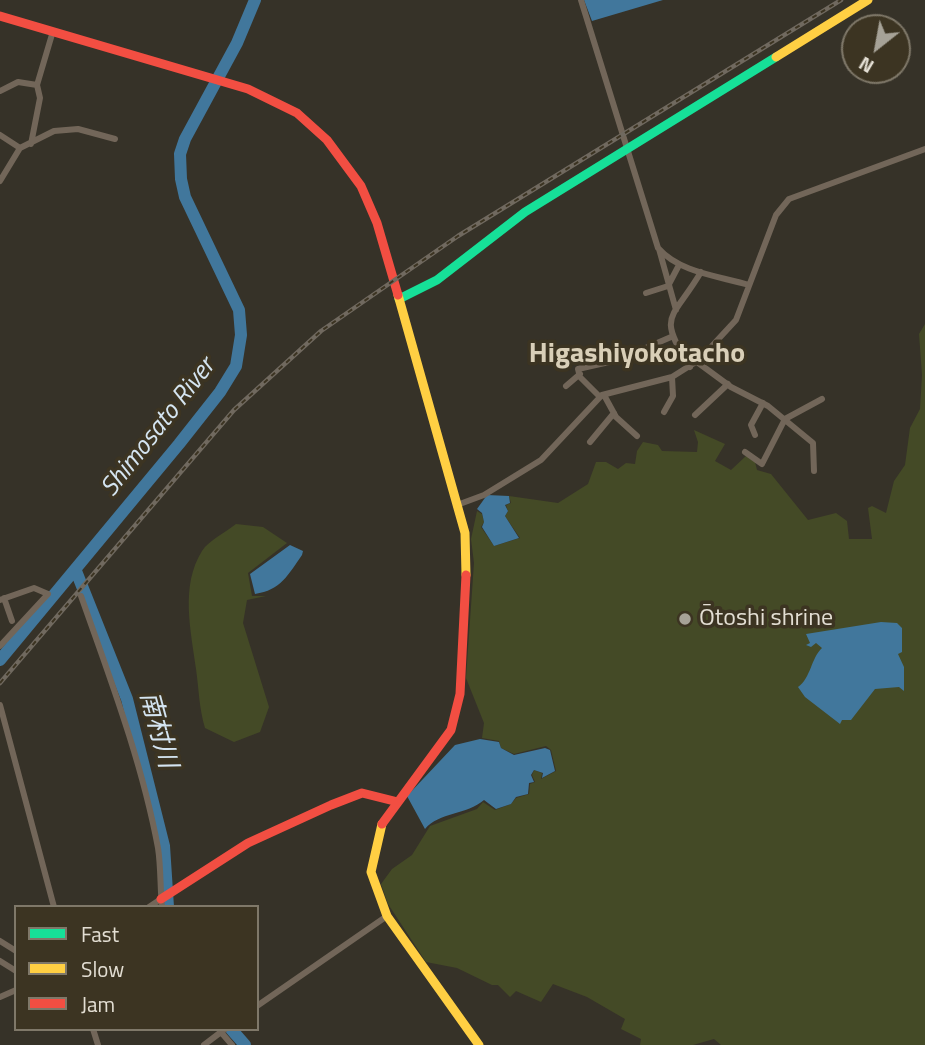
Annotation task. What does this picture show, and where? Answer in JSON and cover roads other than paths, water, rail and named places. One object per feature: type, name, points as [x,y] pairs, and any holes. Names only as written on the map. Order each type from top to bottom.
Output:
[{"type":"street","points":[[581,0],[676,310]]},
{"type":"street","points":[[399,299],[437,280],[493,234],[626,149],[868,0]]},
{"type":"street","points":[[0,16],[248,89],[297,113],[340,155],[360,186],[377,223],[399,299],[465,533],[467,564],[460,694],[451,730],[394,802],[376,837],[371,872],[387,916],[479,1045]]},
{"type":"street","points":[[31,144],[40,98],[37,85],[53,31]]},
{"type":"street","points":[[0,91],[18,82],[37,85]]},
{"type":"street","points":[[0,181],[20,148],[54,131],[69,128],[115,139]]},
{"type":"street","points":[[0,135],[20,148]]},
{"type":"street","points":[[457,505],[484,495],[541,460],[602,396],[672,377],[697,362],[736,320],[776,215],[789,199],[925,149]]},
{"type":"street","points":[[659,249],[679,265],[749,285]]},
{"type":"street","points":[[646,293],[668,286],[679,265]]},
{"type":"street","points":[[690,367],[671,337],[669,319],[701,272]]},
{"type":"street","points":[[637,436],[578,369],[618,360],[671,337]]},
{"type":"street","points":[[697,362],[728,384],[763,403],[813,443],[814,471]]},
{"type":"street","points":[[566,386],[580,374]]},
{"type":"street","points":[[664,412],[673,396],[672,377]]},
{"type":"street","points":[[695,415],[728,384]]},
{"type":"street","points":[[744,452],[762,464],[785,419],[822,399]]},
{"type":"street","points":[[755,435],[751,425],[763,403]]},
{"type":"street","points":[[590,442],[614,412]]},
{"type":"street","points":[[0,646],[48,594],[34,588],[2,599],[12,621]]},
{"type":"street","points":[[81,596],[116,696],[148,805],[159,857],[161,903]]},
{"type":"street","points":[[0,705],[53,905]]},
{"type":"street","points":[[161,903],[176,890],[248,843],[331,805],[362,793],[383,796],[394,802]]},
{"type":"street","points":[[259,1005],[387,916]]},
{"type":"street","points":[[204,1045],[220,1031]]},
{"type":"water","points":[[584,0],[663,0],[592,21]]},
{"type":"water","points":[[487,495],[509,496],[510,503],[505,505],[508,511],[505,516],[519,538],[494,546],[482,527],[482,513],[477,509]]},
{"type":"water","points":[[290,545],[303,551],[292,569],[278,585],[255,594],[250,574]]},
{"type":"water","points":[[881,622],[897,623],[902,628],[902,652],[898,654],[904,667],[904,691],[899,687],[875,689],[851,720],[842,720],[840,724],[805,697],[798,687],[806,679],[822,648],[816,643],[811,647],[806,645],[810,643],[806,634]]},
{"type":"water","points":[[480,739],[499,742],[501,748],[514,755],[545,748],[550,750],[555,771],[542,778],[543,773],[534,770],[531,775],[534,782],[529,783],[528,794],[516,797],[511,804],[496,809],[484,800],[438,819],[425,829],[407,796],[455,745]]},
{"type":"waterway","name":"Shimosato River","points":[[0,660],[179,444],[220,392],[236,366],[241,335],[239,310],[185,197],[180,154],[185,139],[237,43],[255,0]]},
{"type":"waterway","name":"南村川","points":[[76,571],[127,699],[164,846],[168,905]]},
{"type":"waterway","name":"南村川","points":[[233,1031],[245,1045]]},
{"type":"railway","points":[[0,683],[234,410],[321,331],[458,236],[841,0]]},
{"type":"place","name":"Ōtoshi shrine","points":[[685,619]]},
{"type":"district","name":"Higashiyokotacho","points":[[637,355]]}]
